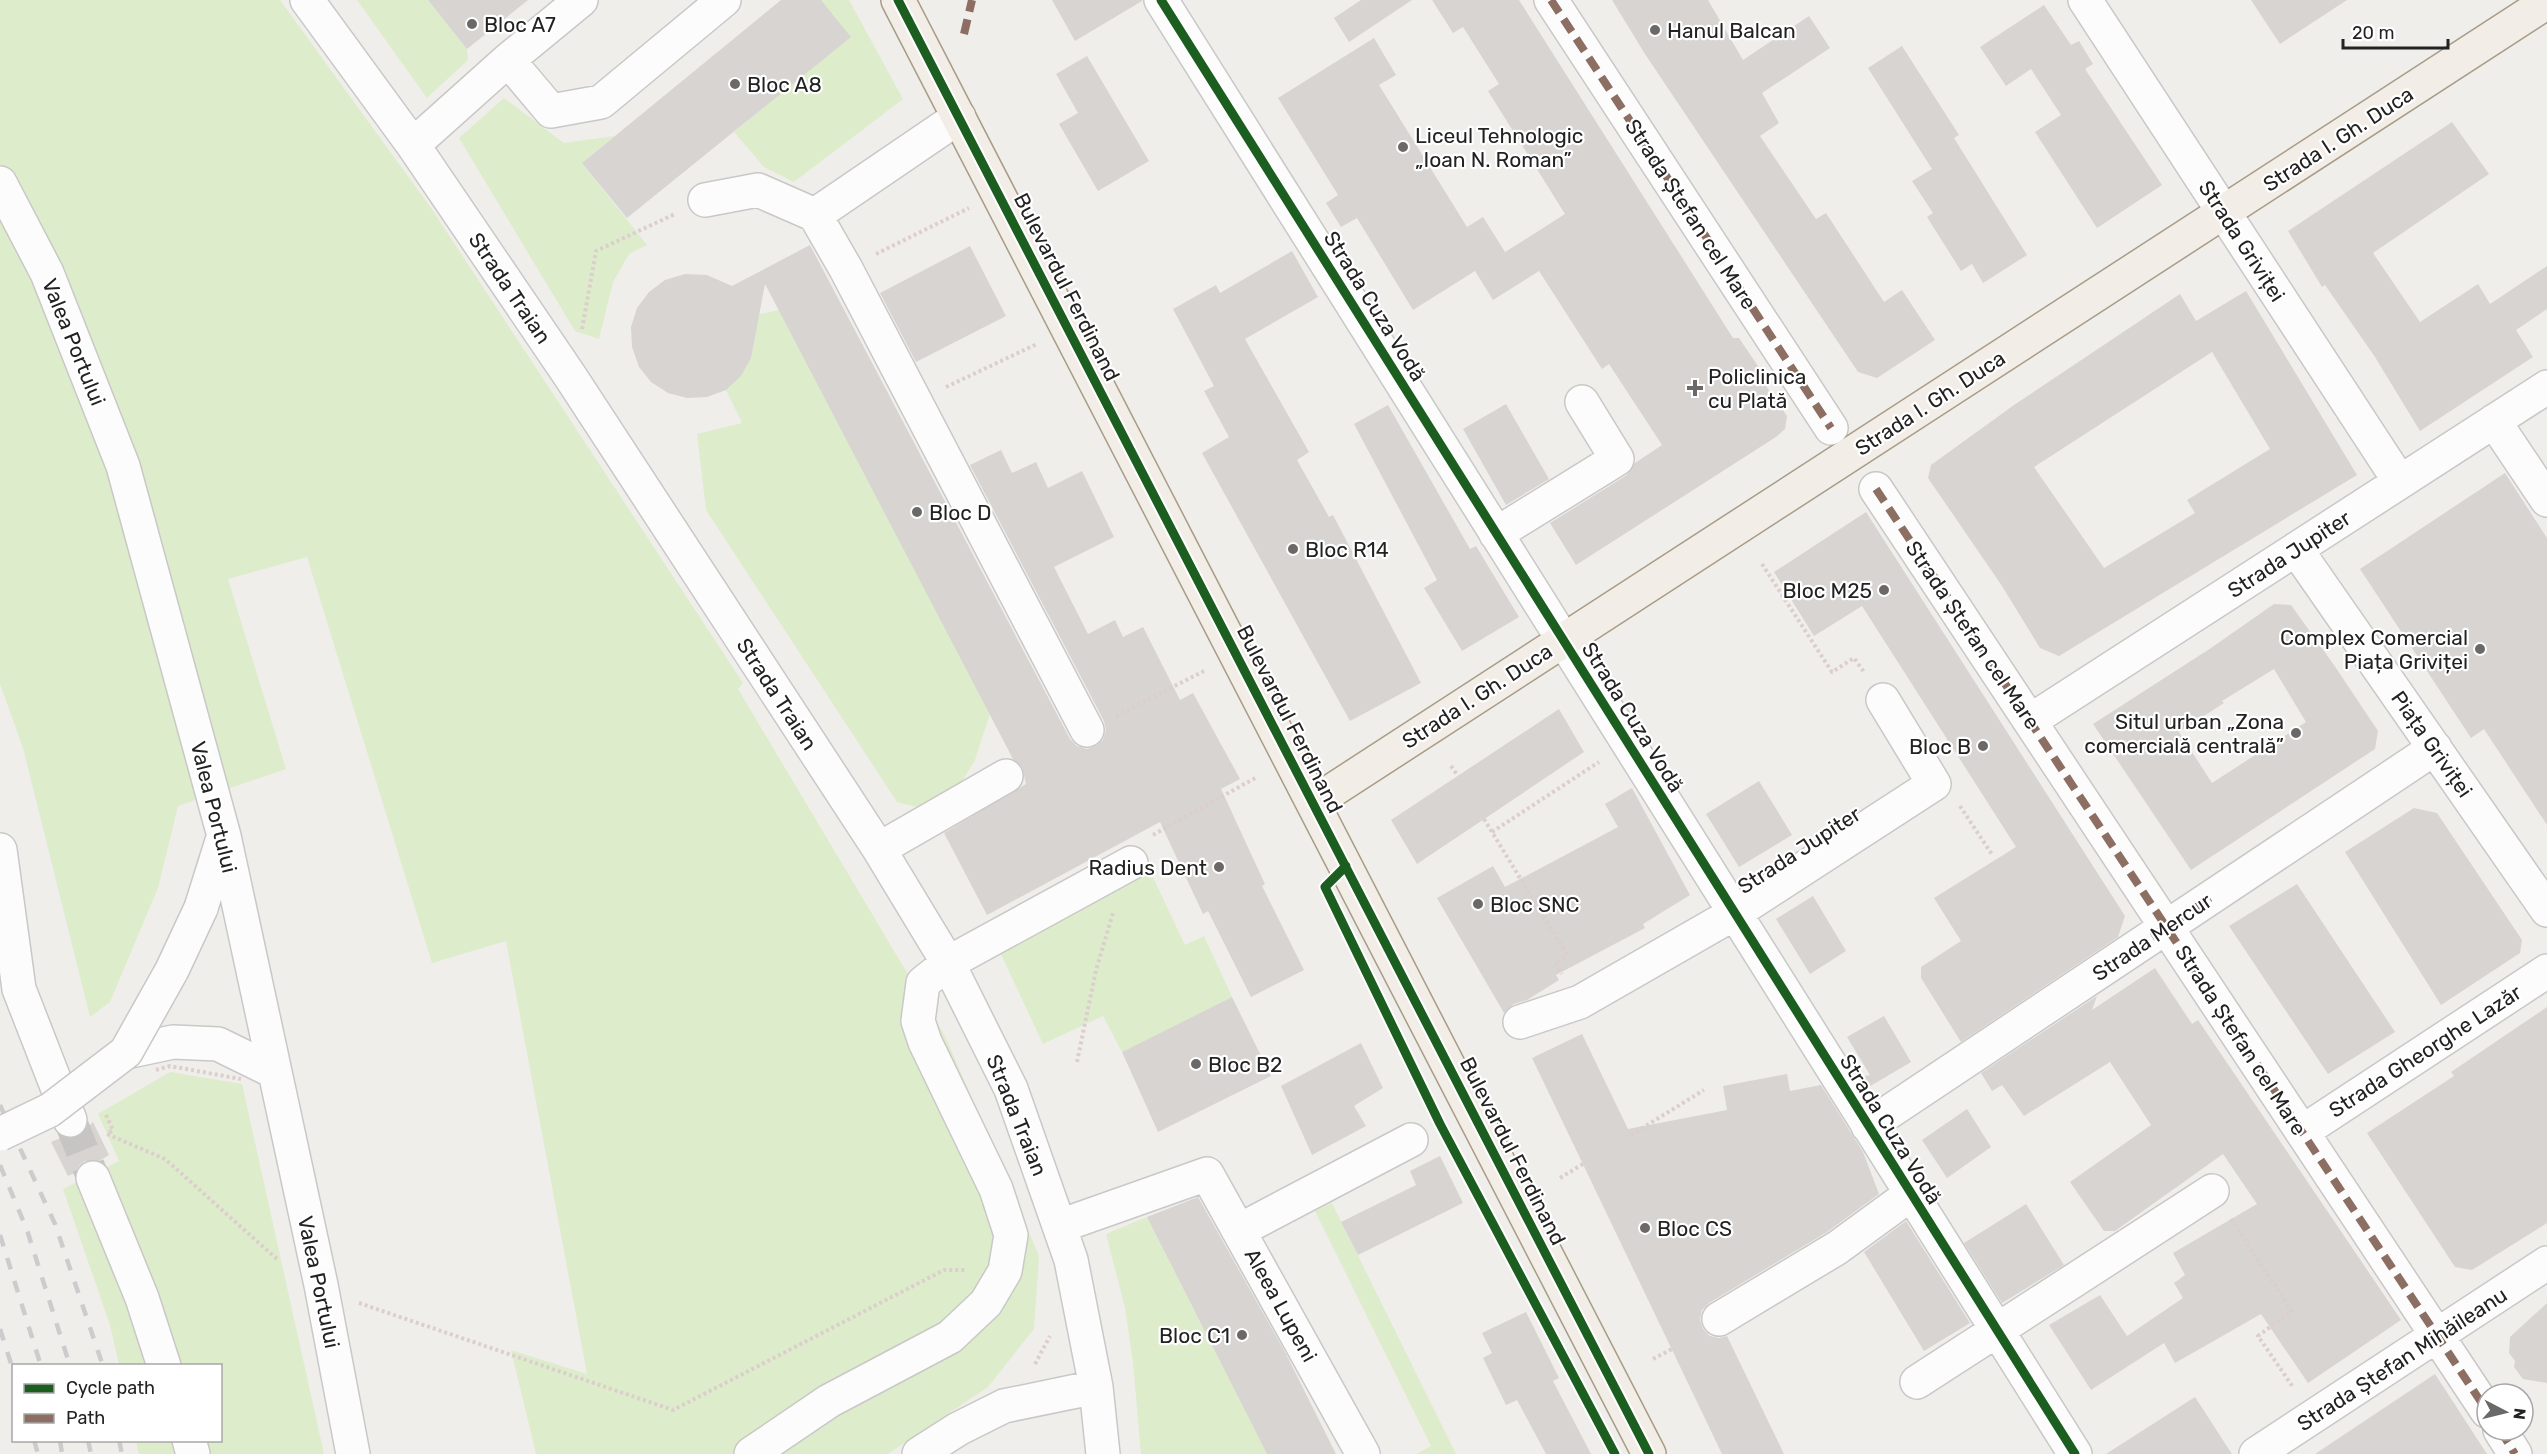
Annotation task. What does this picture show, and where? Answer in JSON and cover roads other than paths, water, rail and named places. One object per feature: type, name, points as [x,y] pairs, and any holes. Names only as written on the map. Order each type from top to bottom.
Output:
[{"type":"main road","name":"Bulevardul Ferdinand","points":[[898,0],[1649,1454]]},
{"type":"main road","name":"Strada I. Gh. Duca","points":[[1313,803],[2547,2]]},
{"type":"street","name":"Strada Traian","points":[[307,0],[413,145],[576,386],[879,849],[936,973],[1011,1089],[1071,1260],[1096,1387],[1103,1454]]},
{"type":"street","points":[[413,145],[508,60],[581,0]]},
{"type":"street","points":[[508,60],[551,111],[601,102],[724,0]]},
{"type":"street","name":"Strada Cuza Vodă","points":[[1161,0],[2075,1454]]},
{"type":"street","name":"Strada Ștefan cel Mare","points":[[1551,0],[1831,428]]},
{"type":"street","name":"Strada Griviței","points":[[2085,0],[2400,482]]},
{"type":"street","points":[[815,214],[959,117]]},
{"type":"street","name":"Valea Portului","points":[[0,183],[47,273],[123,466],[224,836],[321,1285],[353,1454]]},
{"type":"street","points":[[705,200],[758,190],[815,214],[1087,730]]},
{"type":"street","name":"Strada Jupiter","points":[[2030,721],[2547,387]]},
{"type":"street","points":[[1496,534],[1617,459],[1582,402]]},
{"type":"street","points":[[2494,421],[2547,500]]},
{"type":"street","name":"Strada Ștefan cel Mare","points":[[1876,489],[2475,1393]]},
{"type":"street","name":"Piața Griviței","points":[[2296,549],[2547,909]]},
{"type":"street","name":"Strada Jupiter","points":[[1520,1022],[1580,1002],[1735,913],[1934,784],[1883,700]]},
{"type":"street","name":"Strada Mercur","points":[[1868,1126],[2435,748]]},
{"type":"street","points":[[879,849],[1006,776]]},
{"type":"street","points":[[136,1064],[172,970],[201,908],[224,836]]},
{"type":"street","points":[[0,850],[10,978],[70,1120]]},
{"type":"street","points":[[752,1454],[829,1401],[950,1337],[986,1303],[1005,1271],[1011,1235],[996,1189],[925,1042],[918,1021],[919,1000],[936,973],[1131,863]]},
{"type":"street","name":"Strada Gheorghe Lazăr","points":[[2302,1132],[2547,970]]},
{"type":"street","points":[[0,1134],[50,1110],[173,1042],[218,1044],[238,1065],[273,1071]]},
{"type":"street","name":"Aleea Lupeni","points":[[1363,1454],[1240,1230],[1411,1140]]},
{"type":"street","points":[[1060,1226],[1207,1174],[1240,1230]]},
{"type":"street","points":[[93,1178],[141,1298],[164,1364]]},
{"type":"street","points":[[1917,1382],[2212,1191]]},
{"type":"street","points":[[1719,1319],[1837,1248],[1911,1194]]},
{"type":"street","name":"Strada Ștefan Mihăileanu","points":[[2256,1454],[2547,1263]]},
{"type":"street","points":[[919,1454],[958,1429],[1004,1406],[1096,1387]]},
{"type":"tunnel","points":[[70,1120],[93,1178]]},
{"type":"railway","points":[[0,1105],[55,1224],[102,1364]]},
{"type":"railway","points":[[0,1165],[27,1230],[69,1364]]},
{"type":"railway","points":[[0,1235],[40,1364]]},
{"type":"railway","points":[[0,1329],[12,1367]]},
{"type":"railway","points":[[35,1442],[38,1454]]},
{"type":"railway","points":[[60,1442],[62,1454]]},
{"type":"railway","points":[[88,1442],[91,1454]]},
{"type":"railway","points":[[119,1442],[122,1454]]},
{"type":"place","name":"Bloc A7","points":[[472,24]]},
{"type":"place","name":"Hanul Balcan","points":[[1655,30]]},
{"type":"place","name":"Bloc A8","points":[[735,84]]},
{"type":"place","name":"Liceul Tehnologic „Ioan N. Roman”","points":[[1403,147]]},
{"type":"place","name":"Policlinica cu Plată","points":[[1695,388]]},
{"type":"place","name":"Bloc D","points":[[917,512]]},
{"type":"place","name":"Bloc R14","points":[[1293,549]]},
{"type":"place","name":"Bloc M25","points":[[1884,590]]},
{"type":"place","name":"Complex Comercial Piața Griviței","points":[[2480,649]]},
{"type":"place","name":"Situl urban „Zona comercială centrală”","points":[[2296,733]]},
{"type":"place","name":"Bloc B","points":[[1983,746]]},
{"type":"place","name":"Radius Dent","points":[[1219,867]]},
{"type":"place","name":"Bloc SNC","points":[[1478,904]]},
{"type":"place","name":"Bloc B2","points":[[1196,1064]]},
{"type":"place","name":"Bloc CS","points":[[1645,1228]]},
{"type":"place","name":"Bloc C1","points":[[1242,1335]]}]
